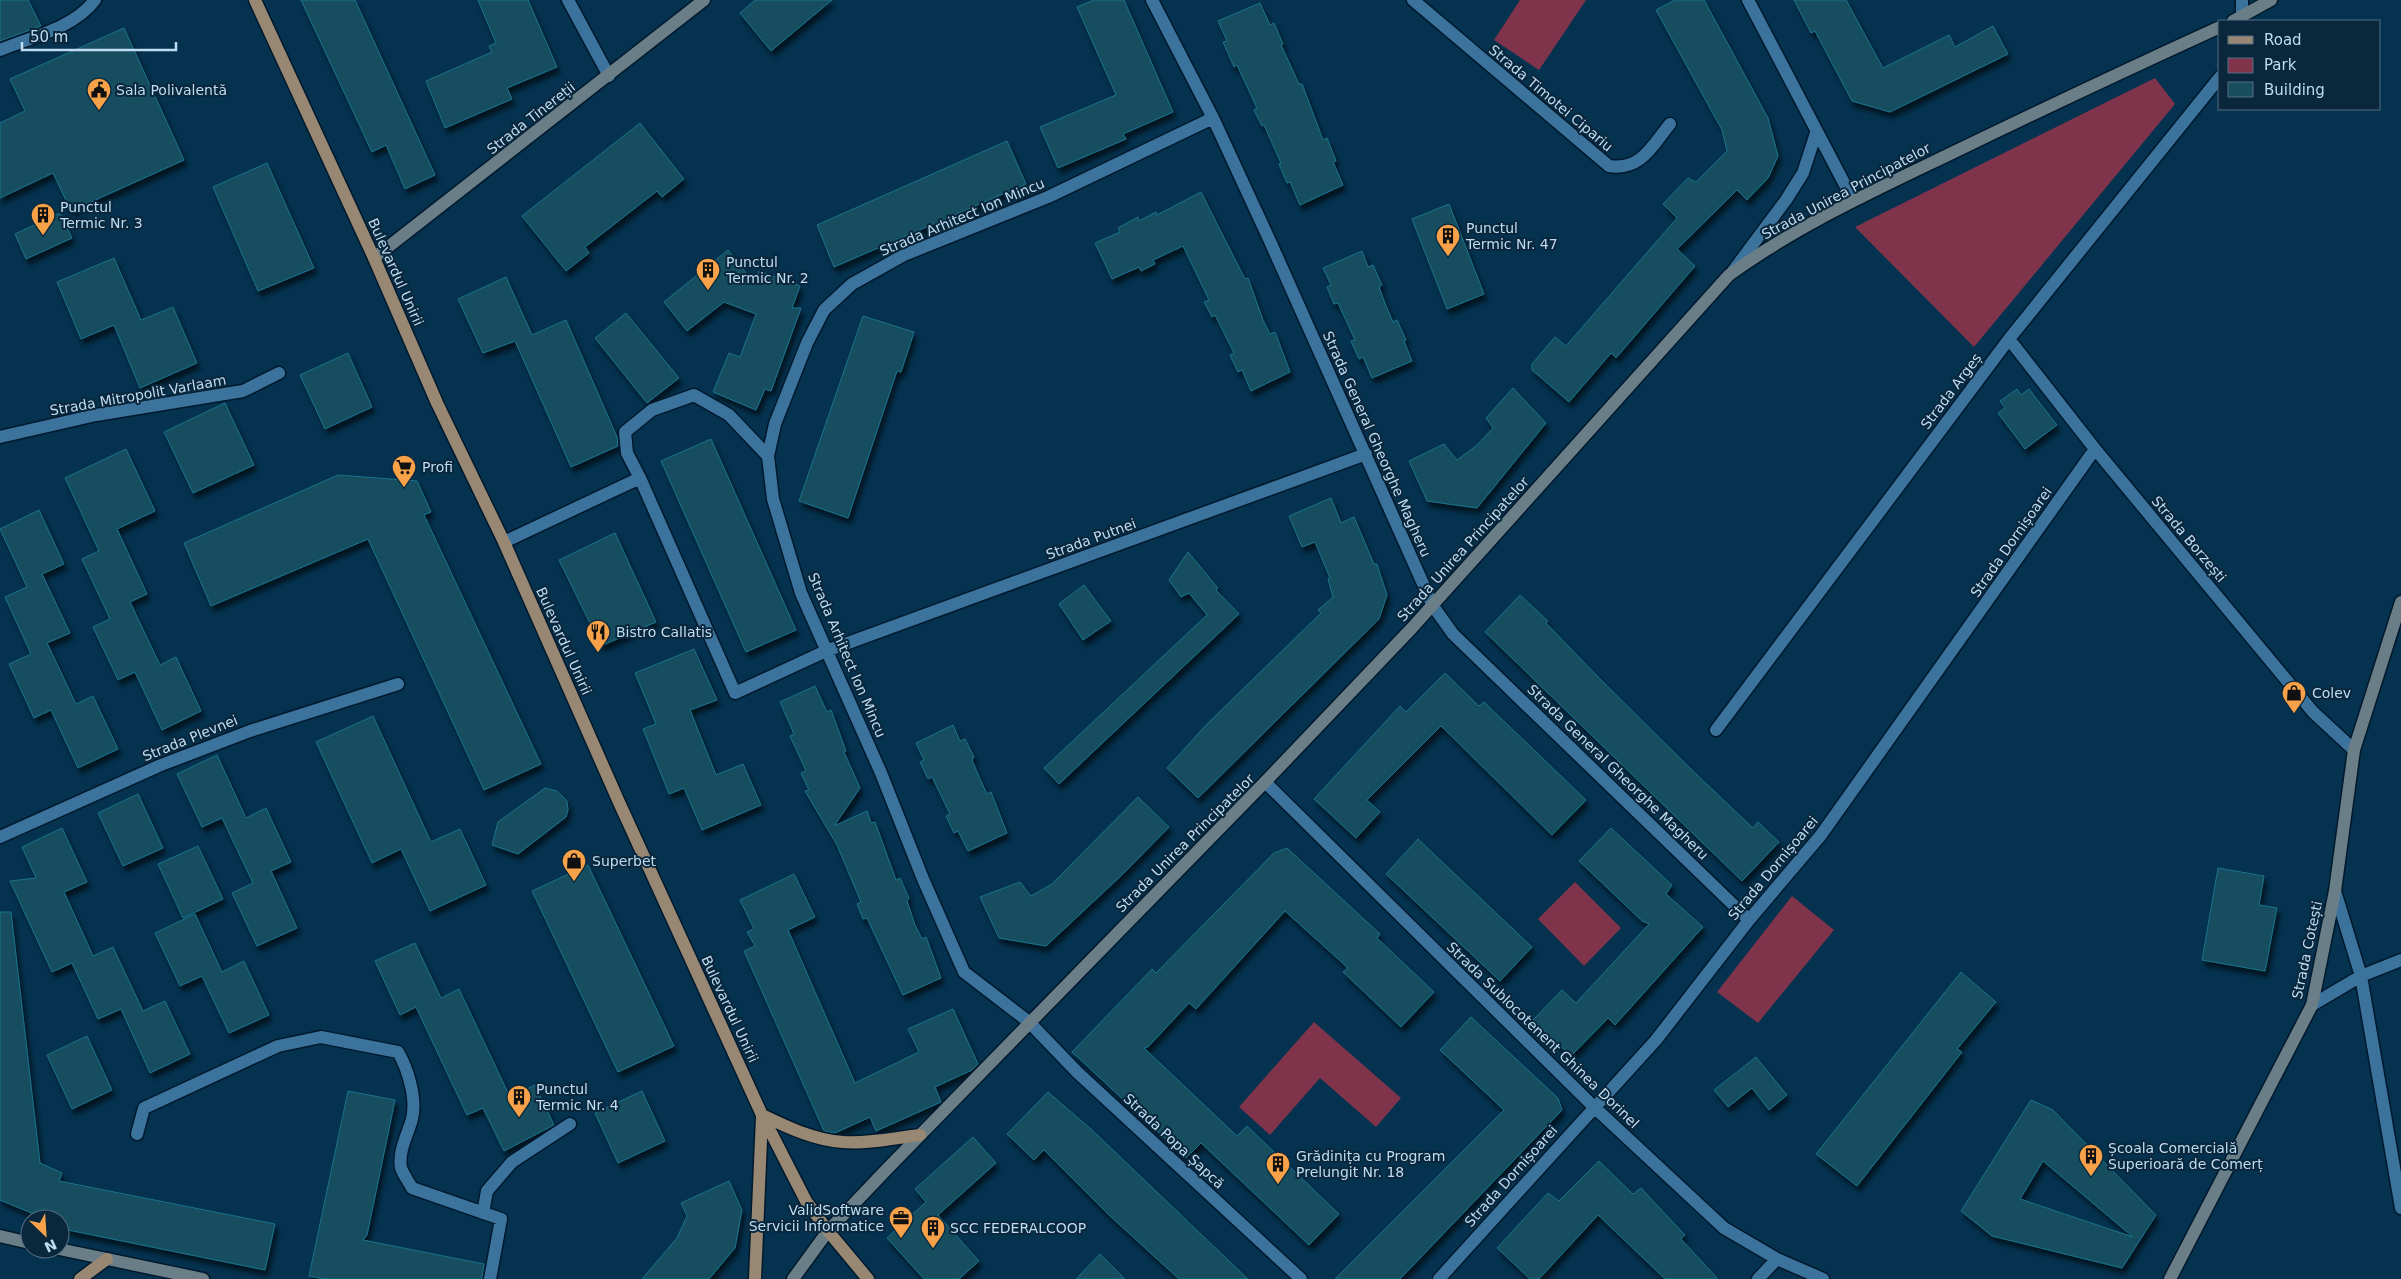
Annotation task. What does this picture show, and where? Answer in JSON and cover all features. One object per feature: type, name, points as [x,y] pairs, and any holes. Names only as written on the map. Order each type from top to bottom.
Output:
[{"type":"main road","name":"Bulevardul Unirii","points":[[255,0],[374,258],[437,403],[504,542],[618,800],[762,1115],[806,1201],[868,1279]]},
{"type":"main road","name":"Strada Tinereții","points":[[374,258],[704,0]]},
{"type":"main road","points":[[2239,20],[2271,0]]},
{"type":"main road","name":"Strada Unirea Principatelor","points":[[793,1279],[828,1231],[1029,1022],[1265,782],[1433,606],[1730,275],[1765,250],[1853,200],[2107,78],[2218,28]]},
{"type":"main road","name":"Strada Cotești","points":[[2170,1279],[2312,1005],[2335,890],[2354,750],[2401,602]]},
{"type":"main road","points":[[754,1279],[762,1115],[811,1135],[843,1142],[920,1135]]},
{"type":"main road","points":[[0,1236],[20,1241]]},
{"type":"main road","points":[[70,1251],[203,1279]]},
{"type":"main road","points":[[80,1279],[107,1259]]},
{"type":"street","points":[[0,50],[75,20],[88,10],[95,0]]},
{"type":"street","points":[[568,0],[609,76]]},
{"type":"street","name":"Strada General Gheorghe Magheru","points":[[1152,0],[1213,118],[1433,606],[1453,634],[1749,920]]},
{"type":"street","name":"Strada Timotei Cipariu","points":[[1413,0],[1598,159],[1609,166],[1621,168],[1634,164],[1670,124]]},
{"type":"street","points":[[1748,0],[1816,133],[1853,200]]},
{"type":"street","points":[[2239,20],[2242,0]]},
{"type":"street","name":"Strada Argeș","points":[[1716,730],[2009,339],[2218,79]]},
{"type":"street","name":"Strada Arhitect Ion Mincu","points":[[1029,1022],[964,972],[923,879],[881,773],[801,593],[776,509],[768,456],[775,424],[807,343],[824,310],[852,284],[904,255],[1048,197],[1213,118]]},
{"type":"street","points":[[1730,275],[1786,200],[1803,173],[1816,133]]},
{"type":"street","name":"Strada Borzești","points":[[2009,339],[2095,449],[2313,712],[2354,750]]},
{"type":"street","name":"Strada Mitropolit Varlaam","points":[[0,437],[96,415],[243,391],[279,373]]},
{"type":"street","points":[[504,542],[640,478],[627,453],[625,432],[652,410],[694,395],[729,415],[768,456]]},
{"type":"street","name":"Strada Dornișoarei","points":[[1439,1279],[1594,1106],[1656,1040],[1749,920],[1821,835],[2095,449]]},
{"type":"street","name":"Strada Putnei","points":[[640,478],[735,693],[826,651],[1366,454]]},
{"type":"street","name":"Strada Plevnei","points":[[0,837],[161,765],[250,731],[398,684]]},
{"type":"street","name":"Strada Sublocotenent Ghinea Dorinel","points":[[1265,782],[1594,1106],[1724,1228],[1777,1259],[1823,1279]]},
{"type":"street","points":[[2335,890],[2362,976],[2401,1208]]},
{"type":"street","points":[[2312,1005],[2362,976],[2401,960]]},
{"type":"street","name":"Strada Popa Șapcă","points":[[1029,1022],[1076,1072],[1301,1279]]},
{"type":"street","points":[[137,1134],[144,1108],[278,1046],[321,1037],[398,1052],[406,1066],[411,1088],[413,1116],[402,1150],[401,1168],[412,1188],[502,1219],[490,1279]]},
{"type":"street","points":[[483,1213],[488,1190],[512,1162],[570,1124]]},
{"type":"street","points":[[1760,1278],[1777,1259]]},
{"type":"green space","points":[[1520,0],[1586,0],[1539,70],[1494,40]]},
{"type":"green space","points":[[2155,78],[2175,104],[1974,347],[1855,227]]},
{"type":"green space","points":[[1575,882],[1621,928],[1584,966],[1538,919]]},
{"type":"green space","points":[[1792,896],[1834,930],[1758,1023],[1717,992]]},
{"type":"green space","points":[[1314,1022],[1401,1098],[1376,1127],[1320,1078],[1270,1135],[1239,1107]]},
{"type":"building","points":[[0,0],[28,0],[41,26],[0,41]]},
{"type":"building","points":[[301,0],[355,0],[435,175],[405,189],[386,145],[372,152]]},
{"type":"building","points":[[478,0],[528,0],[557,67],[507,88],[512,99],[445,128],[426,81],[492,52],[489,46],[496,43]]},
{"type":"building","points":[[755,0],[832,0],[771,51],[740,13]]},
{"type":"building","points":[[1094,0],[1124,0],[1173,112],[1123,134],[1126,139],[1058,168],[1040,127],[1116,95],[1077,7]]},
{"type":"building","points":[[1675,0],[1704,0],[1768,118],[1778,156],[1768,178],[1747,200],[1737,190],[1677,249],[1695,266],[1616,358],[1611,353],[1569,402],[1532,370],[1532,364],[1555,337],[1566,346],[1677,218],[1663,204],[1688,178],[1696,182],[1727,151],[1722,130],[1656,10]]},
{"type":"building","points":[[1794,0],[1846,0],[1883,68],[1949,35],[1955,47],[1993,26],[2008,54],[1890,112],[1852,101],[1815,31],[1811,33]]},
{"type":"building","points":[[1260,3],[1270,25],[1274,23],[1283,44],[1281,45],[1299,84],[1302,84],[1323,140],[1327,138],[1336,161],[1333,162],[1343,185],[1300,205],[1290,182],[1287,183],[1279,164],[1281,163],[1264,125],[1262,126],[1254,110],[1257,108],[1237,65],[1234,67],[1223,42],[1227,41],[1218,21]]},
{"type":"building","points":[[124,28],[184,160],[71,211],[53,173],[0,198],[0,123],[25,111],[10,79]]},
{"type":"building","points":[[640,123],[684,179],[662,197],[657,191],[585,247],[589,253],[566,271],[522,216]]},
{"type":"building","points":[[1007,141],[1026,184],[834,267],[817,225]]},
{"type":"building","points":[[267,163],[314,268],[258,291],[213,187]]},
{"type":"building","points":[[1201,192],[1245,279],[1248,278],[1270,334],[1275,332],[1290,372],[1251,391],[1242,370],[1238,372],[1230,355],[1234,353],[1215,315],[1212,317],[1204,302],[1209,300],[1183,246],[1153,260],[1155,264],[1141,271],[1139,267],[1112,279],[1095,243],[1120,232],[1118,228],[1138,217],[1139,221],[1156,212],[1157,215]]},
{"type":"building","name":"Punctul Termic Nr. 47","points":[[1449,204],[1484,294],[1447,309],[1412,219]]},
{"type":"building","name":"Punctul Termic Nr. 3","points":[[60,213],[72,238],[26,259],[15,234]]},
{"type":"building","points":[[728,250],[754,283],[759,271],[800,286],[792,308],[801,308],[771,391],[765,389],[756,410],[713,392],[729,353],[740,357],[756,314],[724,302],[687,331],[664,302]]},
{"type":"building","points":[[1362,251],[1368,267],[1373,265],[1382,285],[1379,287],[1386,306],[1393,322],[1397,320],[1406,340],[1404,341],[1412,361],[1372,378],[1363,357],[1359,359],[1351,341],[1355,340],[1338,303],[1334,304],[1327,287],[1331,285],[1323,268]]},
{"type":"building","points":[[114,258],[141,320],[173,307],[197,363],[140,388],[114,325],[81,339],[57,282]]},
{"type":"building","points":[[506,277],[532,335],[566,320],[617,437],[618,446],[571,467],[515,341],[483,353],[458,299]]},
{"type":"building","points":[[626,313],[679,378],[647,403],[595,338]]},
{"type":"building","points":[[863,316],[914,332],[901,372],[897,371],[848,518],[799,501]]},
{"type":"building","points":[[348,353],[372,407],[325,429],[300,375]]},
{"type":"building","points":[[1513,388],[1546,423],[1477,508],[1427,501],[1409,461],[1444,444],[1457,460],[1476,446],[1493,428],[1486,418]]},
{"type":"building","points":[[2017,389],[2021,395],[2029,389],[2057,425],[2025,449],[1998,413],[2005,408],[2000,401]]},
{"type":"building","points":[[225,403],[254,465],[193,493],[164,432]]},
{"type":"building","points":[[711,439],[796,630],[746,652],[661,461]]},
{"type":"building","points":[[126,449],[155,511],[117,529],[147,594],[130,602],[160,665],[176,657],[201,711],[162,730],[135,672],[118,680],[93,627],[110,619],[82,559],[99,551],[65,478]]},
{"type":"building","points":[[338,475],[417,481],[431,512],[424,515],[541,764],[484,790],[368,539],[211,606],[184,543]]},
{"type":"building","points":[[1331,498],[1341,523],[1354,517],[1374,564],[1377,564],[1387,595],[1379,619],[1198,798],[1167,768],[1207,724],[1321,613],[1318,610],[1333,597],[1328,579],[1330,578],[1315,542],[1302,547],[1289,516]]},
{"type":"building","points":[[39,510],[64,564],[42,574],[70,633],[47,643],[76,704],[93,696],[118,749],[78,768],[51,710],[34,718],[9,664],[31,654],[5,597],[27,587],[0,529]]},
{"type":"building","points":[[615,533],[656,622],[601,646],[559,560]]},
{"type":"building","points":[[1188,552],[1218,588],[1216,590],[1239,614],[1059,784],[1044,768],[1207,615],[1189,593],[1181,597],[1169,580]]},
{"type":"building","points":[[1084,585],[1111,621],[1083,640],[1059,604]]},
{"type":"building","points":[[1520,595],[1548,621],[1546,623],[1601,680],[1694,772],[1753,828],[1758,822],[1779,842],[1742,881],[1485,632]]},
{"type":"building","points":[[694,649],[717,700],[690,710],[716,775],[743,764],[761,805],[702,830],[684,788],[669,794],[643,729],[656,724],[635,673]]},
{"type":"building","points":[[1445,673],[1479,706],[1484,702],[1586,800],[1552,835],[1441,726],[1367,800],[1380,812],[1356,838],[1314,799],[1400,706],[1406,712]]},
{"type":"building","points":[[815,686],[827,712],[831,710],[846,751],[844,752],[860,788],[834,826],[867,811],[871,823],[875,822],[896,880],[900,878],[909,898],[907,901],[915,925],[922,939],[926,937],[941,978],[903,995],[867,918],[863,919],[857,904],[861,902],[837,845],[805,791],[809,790],[801,773],[806,771],[790,736],[794,734],[780,702]]},
{"type":"building","points":[[373,716],[431,842],[460,829],[486,885],[430,911],[401,849],[372,863],[316,742]]},
{"type":"building","points":[[953,725],[960,741],[965,739],[974,757],[972,760],[980,779],[987,794],[991,792],[1007,833],[968,851],[958,831],[954,833],[946,816],[950,814],[932,777],[928,779],[920,762],[924,760],[916,743]]},
{"type":"building","points":[[217,755],[246,818],[266,808],[291,862],[271,871],[297,928],[257,946],[232,893],[253,883],[222,818],[202,827],[177,774]]},
{"type":"building","points":[[545,788],[557,791],[567,801],[568,810],[566,817],[518,854],[492,845],[498,822]]},
{"type":"building","points":[[138,794],[163,848],[123,866],[98,813]]},
{"type":"building","points":[[1138,797],[1169,827],[1124,873],[1046,946],[999,938],[980,897],[1020,882],[1031,896],[1052,884]]},
{"type":"building","points":[[62,828],[87,882],[64,892],[93,956],[113,947],[143,1011],[165,1001],[190,1054],[150,1073],[121,1009],[98,1019],[72,963],[52,972],[10,881],[36,878],[22,847]]},
{"type":"building","points":[[1611,828],[1672,885],[1666,894],[1703,927],[1615,1025],[1608,1018],[1571,1056],[1533,1020],[1562,990],[1576,1003],[1649,924],[1642,921],[1579,861]]},
{"type":"building","points":[[1418,839],[1532,947],[1500,981],[1386,874]]},
{"type":"building","points":[[198,846],[223,899],[183,918],[158,864]]},
{"type":"building","points":[[1287,848],[1380,934],[1377,938],[1434,992],[1401,1027],[1343,972],[1348,968],[1285,911],[1196,1009],[1189,1003],[1148,1047],[1144,1048],[1237,1136],[1247,1126],[1339,1214],[1309,1245],[1201,1143],[1186,1158],[1072,1052],[1152,969],[1156,973],[1274,853]]},
{"type":"building","points":[[588,865],[674,1046],[618,1072],[532,891]]},
{"type":"building","points":[[2218,868],[2264,876],[2259,905],[2277,908],[2265,971],[2202,960]]},
{"type":"building","points":[[794,874],[815,917],[788,930],[855,1083],[919,1052],[908,1029],[953,1009],[978,1064],[972,1070],[935,1087],[941,1102],[876,1131],[870,1117],[835,1133],[824,1131],[744,951],[755,946],[747,932],[754,929],[740,900]]},
{"type":"building","points":[[0,912],[11,912],[40,1163],[62,1173],[59,1181],[275,1224],[265,1270],[70,1230],[70,1209],[22,1209],[0,1200]]},
{"type":"building","points":[[195,914],[222,972],[244,961],[269,1015],[229,1033],[202,976],[180,986],[155,933]]},
{"type":"building","points":[[415,943],[441,998],[459,989],[510,1097],[535,1085],[554,1125],[504,1151],[483,1108],[467,1115],[416,1007],[400,1015],[375,961]]},
{"type":"building","points":[[1961,972],[1996,1002],[1957,1049],[1962,1052],[1857,1186],[1816,1154]]},
{"type":"building","points":[[1471,1017],[1558,1098],[1562,1110],[1400,1279],[1335,1279],[1504,1110],[1440,1050]]},
{"type":"building","points":[[87,1036],[112,1090],[72,1109],[47,1055]]},
{"type":"building","points":[[1756,1057],[1787,1095],[1769,1110],[1752,1088],[1728,1107],[1714,1090]]},
{"type":"building","points":[[348,1091],[395,1100],[367,1235],[363,1240],[484,1264],[482,1279],[325,1279],[309,1276]]},
{"type":"building","points":[[642,1091],[665,1141],[618,1163],[595,1113]]},
{"type":"building","points":[[1048,1092],[1092,1130],[1248,1279],[1179,1279],[1110,1216],[1044,1150],[1034,1160],[1007,1134]]},
{"type":"building","name":"Școala Comercială Superioară de Comerț","points":[[2031,1100],[2053,1110],[2156,1215],[2122,1268],[1992,1236],[1961,1211]],"holes":[[[2043,1161],[2133,1237],[2020,1199]]]},
{"type":"building","points":[[973,1137],[996,1163],[938,1215],[979,1261],[959,1279],[924,1279],[887,1238],[926,1202],[915,1189]]},
{"type":"building","points":[[1599,1161],[1633,1194],[1641,1188],[1685,1235],[1681,1239],[1718,1279],[1665,1279],[1598,1215],[1539,1279],[1530,1279],[1497,1248],[1548,1193],[1559,1201]]},
{"type":"building","points":[[729,1181],[742,1210],[735,1248],[709,1279],[642,1279],[677,1238],[687,1216],[681,1203]]},
{"type":"building","points":[[1100,1254],[1125,1279],[1076,1279]]},
{"type":"place","name":"Sala Polivalentă","points":[[99,111]]},
{"type":"place","name":"Punctul Termic Nr. 3","points":[[43,236]]},
{"type":"place","name":"Punctul Termic Nr. 47","points":[[1448,257]]},
{"type":"place","name":"Punctul Termic Nr. 2","points":[[708,291]]},
{"type":"place","name":"Profi","points":[[404,488]]},
{"type":"place","name":"Bistro Callatis","points":[[598,653]]},
{"type":"place","name":"Colev","points":[[2294,714]]},
{"type":"place","name":"Superbet","points":[[574,882]]},
{"type":"place","name":"Punctul Termic Nr. 4","points":[[519,1118]]},
{"type":"place","name":"Școala Comercială Superioară de Comerț","points":[[2091,1177]]},
{"type":"place","name":"Grădinița cu Program Prelungit Nr. 18","points":[[1278,1185]]},
{"type":"place","name":"ValidSoftware Servicii Informatice","points":[[901,1239]]},
{"type":"place","name":"SCC FEDERALCOOP","points":[[933,1249]]}]
